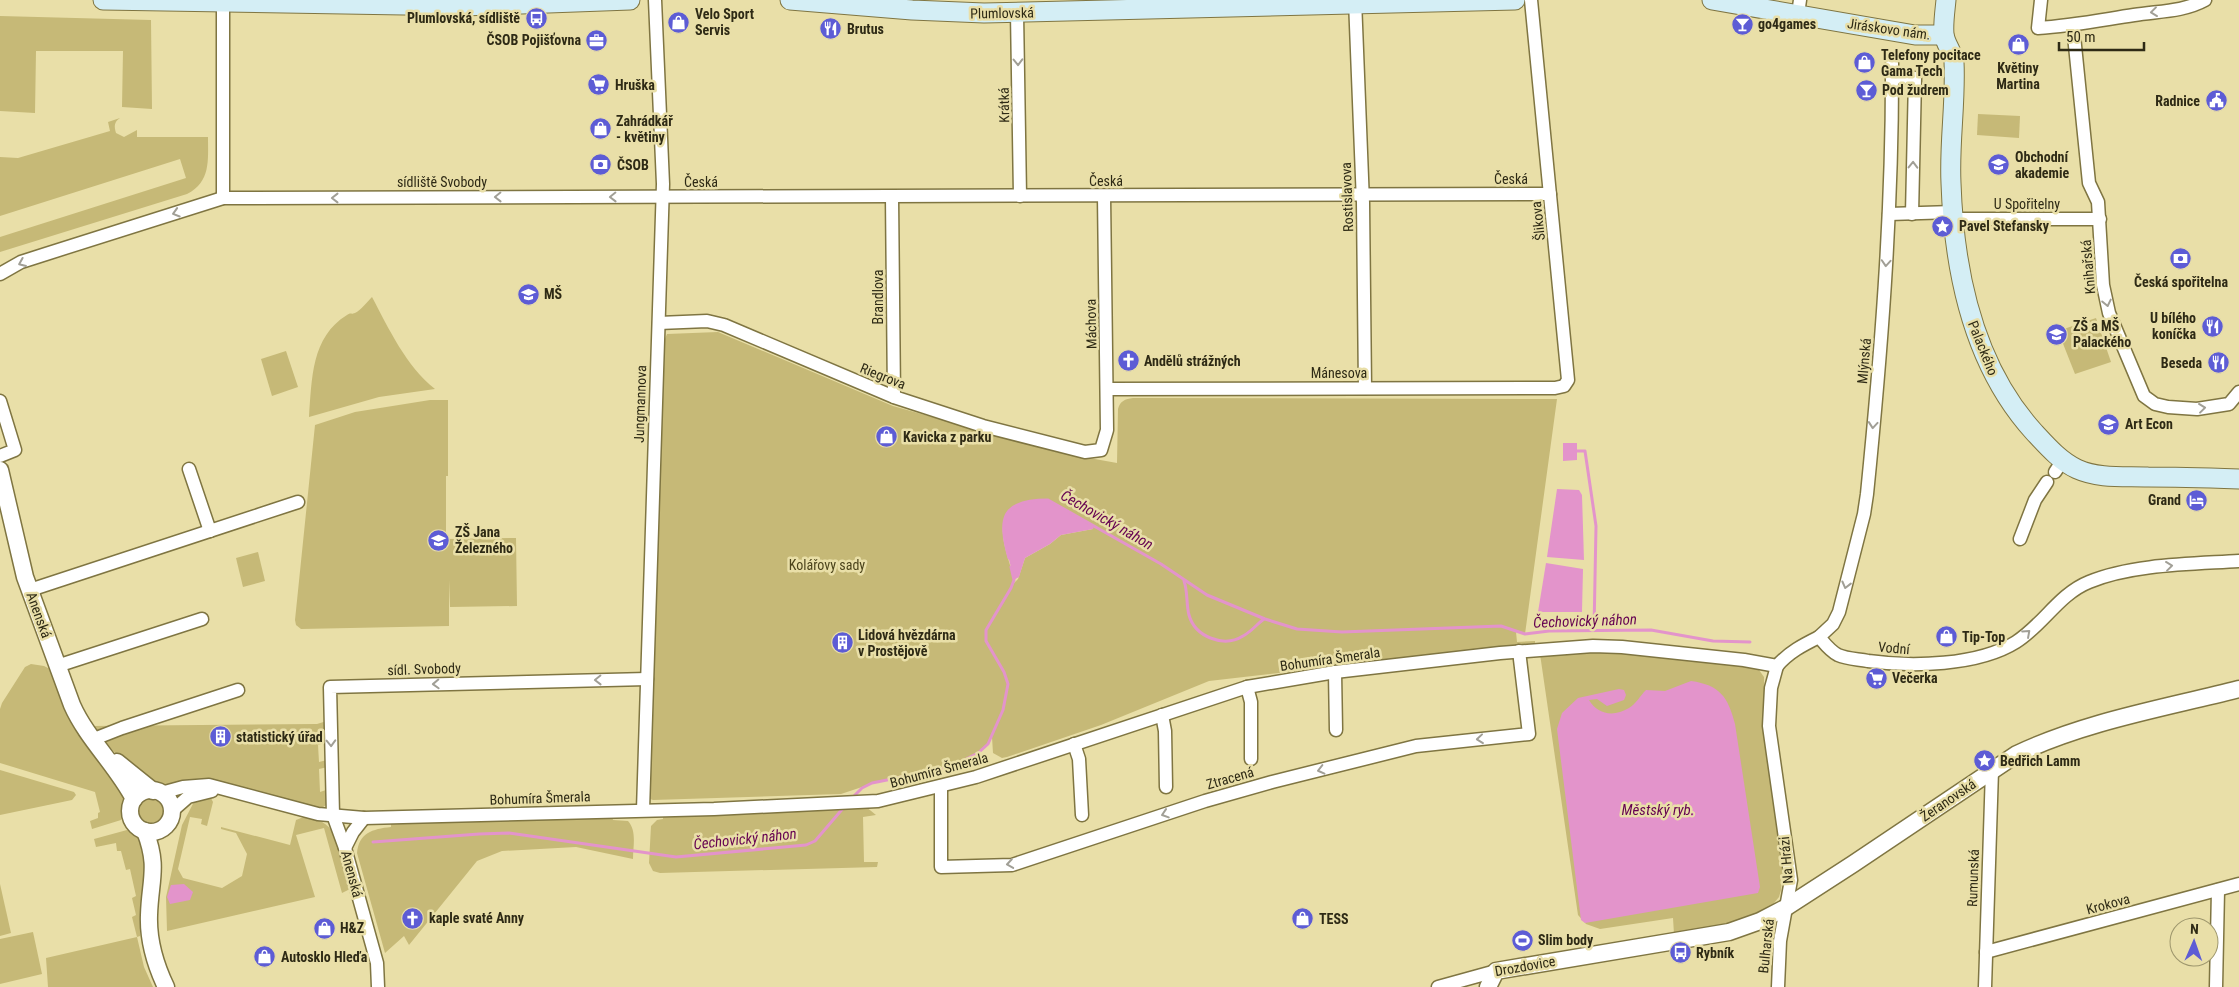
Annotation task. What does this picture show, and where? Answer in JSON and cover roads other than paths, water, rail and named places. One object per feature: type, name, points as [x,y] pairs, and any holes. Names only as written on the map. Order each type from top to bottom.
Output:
[{"type":"main road","points":[[103,0],[464,6],[630,0]]},
{"type":"main road","name":"Plumlovská","points":[[790,0],[936,12],[1008,9],[1515,0]]},
{"type":"main road","points":[[1712,0],[1799,7]]},
{"type":"main road","points":[[1944,35],[1946,0]]},
{"type":"main road","name":"Jiráskovo nám.","points":[[1799,7],[1834,22],[1915,35],[1944,35]]},
{"type":"main road","name":"Palackého","points":[[1944,35],[1954,62],[1951,182],[1953,215],[1968,307],[1986,359],[2019,415],[2051,450],[2055,471],[2082,470],[2109,476],[2239,479]]},
{"type":"street","name":"Jungmannova","points":[[643,810],[662,196],[655,0]]},
{"type":"street","name":"Šlikova","points":[[1531,0],[1568,380]]},
{"type":"street","points":[[2041,0],[2038,28],[2073,26],[2132,15],[2187,8],[2203,1]]},
{"type":"street","points":[[223,2],[223,198]]},
{"type":"street","name":"Rostislavova","points":[[1356,3],[1362,194],[1365,388]]},
{"type":"street","name":"Krátká","points":[[1008,9],[1020,196]]},
{"type":"street","name":"Knihařská","points":[[2073,26],[2089,183],[2098,202],[2100,219],[2103,285],[2109,313],[2144,396],[2155,404],[2197,409],[2228,404],[2239,392]]},
{"type":"street","name":"Mlýnská","points":[[1819,637],[1833,624],[1839,612],[1864,514],[1882,327],[1889,214],[1892,63]]},
{"type":"street","points":[[1892,77],[1915,78],[1912,214]]},
{"type":"street","name":"Česká","points":[[662,196],[892,197],[1550,194]]},
{"type":"street","name":"sídliště Svobody","points":[[0,274],[21,262],[223,198],[662,196]]},
{"type":"street","name":"Máchova","points":[[1101,450],[1107,430],[1104,196]]},
{"type":"street","name":"Brandlova","points":[[892,197],[894,397]]},
{"type":"street","name":"U Spořitelny","points":[[1889,214],[2100,219]]},
{"type":"street","name":"Riegrova","points":[[659,323],[708,321],[724,325],[894,397],[974,423],[1085,452],[1101,450]]},
{"type":"street","name":"Mánesova","points":[[1107,389],[1555,388],[1564,386],[1568,380]]},
{"type":"street","points":[[0,401],[15,450],[0,456]]},
{"type":"street","points":[[189,469],[210,531]]},
{"type":"street","name":"Anenská","points":[[0,470],[30,590],[75,713],[134,799]]},
{"type":"street","points":[[2020,540],[2035,500],[2055,471]]},
{"type":"street","points":[[30,590],[298,502]]},
{"type":"street","name":"Vodní","points":[[1819,637],[1837,654],[1872,661],[1919,666],[1985,654],[2017,642],[2060,601],[2090,581],[2125,572],[2172,565],[2239,561]]},
{"type":"street","points":[[57,666],[202,619]]},
{"type":"street","points":[[1777,666],[1795,649],[1819,637]]},
{"type":"street","name":"Bohumíra Šmerala","points":[[333,815],[364,818],[864,802],[941,787],[976,777],[1162,714],[1248,688],[1335,672],[1538,649],[1594,646],[1650,649],[1777,666]]},
{"type":"street","name":"Ztracená","points":[[941,787],[941,867],[1012,864],[1205,801],[1272,782],[1416,746],[1529,734],[1519,651]]},
{"type":"street","name":"Na Hrázi","points":[[1777,666],[1772,688],[1769,726],[1790,880],[1785,908]]},
{"type":"street","points":[[1335,672],[1336,730]]},
{"type":"street","name":"sídl. Svobody","points":[[333,815],[330,687],[647,679]]},
{"type":"street","points":[[1248,688],[1251,702],[1252,759]]},
{"type":"street","name":"Žeranovská","points":[[1785,908],[2017,754],[2047,740],[2239,689]]},
{"type":"street","points":[[98,744],[122,728],[238,690]]},
{"type":"street","points":[[1162,714],[1165,731],[1166,787]]},
{"type":"street","name":"Anenská","points":[[98,744],[170,802],[172,811]]},
{"type":"street","points":[[1074,744],[1080,759],[1082,815]]},
{"type":"street","name":"Rumunská","points":[[1985,987],[1992,770]]},
{"type":"street","points":[[222,790],[191,795],[172,811],[170,820],[163,828],[153,832],[137,827],[131,816],[130,807],[134,799],[144,792],[157,792],[195,785],[209,786],[318,814],[333,815]]},
{"type":"street","name":"Anenská","points":[[333,815],[346,848],[377,963],[378,987]]},
{"type":"street","points":[[346,848],[353,832],[364,818]]},
{"type":"street","points":[[163,828],[161,859],[154,878],[149,908],[149,934],[154,957],[166,987]]},
{"type":"street","points":[[145,831],[152,851],[154,878]]},
{"type":"street","name":"Krokova","points":[[1986,952],[2239,884]]},
{"type":"street","points":[[2216,987],[2218,890]]},
{"type":"street","name":"Drozdovice","points":[[1438,987],[1496,971],[1742,929],[1785,908]]},
{"type":"street","name":"Bulharská","points":[[1778,987],[1780,942],[1785,908]]},
{"type":"street","points":[[1488,987],[1496,971]]},
{"type":"water","points":[[1563,443],[1577,443],[1577,460],[1563,461]]},
{"type":"water","points":[[1557,489],[1579,490],[1582,495],[1584,560],[1547,557]]},
{"type":"water","points":[[1048,500],[1094,526],[1093,529],[1061,535],[1050,544],[1025,558],[1019,577],[1014,580],[1004,536],[1004,524],[1007,514],[1014,507],[1028,502]]},
{"type":"water","points":[[1546,563],[1583,569],[1582,612],[1538,612]]},
{"type":"water","name":"Městský ryb.","points":[[1691,681],[1716,689],[1726,700],[1735,724],[1760,887],[1758,893],[1585,923],[1581,920],[1557,729],[1562,713],[1578,698],[1619,689],[1624,690],[1626,695],[1624,700],[1607,706],[1597,699],[1589,700],[1597,709],[1607,713],[1618,713],[1631,707],[1646,690],[1665,691]]},
{"type":"water","points":[[184,884],[193,892],[190,900],[170,904],[167,897],[171,885]]},
{"type":"waterway","points":[[1577,451],[1585,451],[1596,526],[1594,630]]},
{"type":"waterway","name":"Čechovický náhon","points":[[1009,558],[1004,532],[1004,522],[1007,514],[1012,508],[1021,503],[1048,500],[1161,564],[1207,595],[1265,619],[1297,629],[1342,632],[1501,626],[1525,634],[1549,631],[1651,630],[1713,641],[1750,642]]},
{"type":"waterway","name":"Čechovický náhon","points":[[852,798],[862,788],[872,783],[951,767],[978,753],[988,744],[1003,710],[1008,684],[1004,672],[986,641],[986,630],[1011,588],[1014,580],[1011,567]]},
{"type":"waterway","points":[[1184,581],[1188,611],[1192,623],[1197,629],[1211,638],[1227,641],[1235,639],[1249,632],[1264,619]]},
{"type":"waterway","name":"Čechovický náhon","points":[[373,842],[509,833],[676,857],[806,845],[815,841],[845,806]]},
{"type":"place","name":"Plumlovská, sídliště","points":[[536,18]]},
{"type":"place","name":"Velo Sport Servis","points":[[679,22]]},
{"type":"place","name":"go4games","points":[[1742,24]]},
{"type":"place","name":"Brutus","points":[[831,29]]},
{"type":"place","name":"ČSOB Pojišťovna","points":[[597,40]]},
{"type":"place","name":"Květiny Martina","points":[[2018,45]]},
{"type":"place","name":"Telefony pocitace Gama Tech","points":[[1865,63]]},
{"type":"place","name":"Hruška","points":[[599,85]]},
{"type":"place","name":"Pod žudrem","points":[[1866,90]]},
{"type":"place","name":"Radnice","points":[[2216,101]]},
{"type":"place","name":"Zahrádkář - květiny","points":[[600,129]]},
{"type":"place","name":"ČSOB","points":[[601,165]]},
{"type":"place","name":"Obchodní akademie","points":[[1999,165]]},
{"type":"place","name":"Pavel Stefansky","points":[[1943,226]]},
{"type":"place","name":"Česká spořitelna","points":[[2181,259]]},
{"type":"place","name":"MŠ","points":[[528,294]]},
{"type":"place","name":"U bílého koníčka","points":[[2212,326]]},
{"type":"place","name":"ZŠ a MŠ Palackého","points":[[2057,334]]},
{"type":"place","name":"Andělů strážných","points":[[1128,361]]},
{"type":"place","name":"Beseda","points":[[2218,363]]},
{"type":"place","name":"Art Econ","points":[[2109,424]]},
{"type":"place","name":"Kavicka z parku","points":[[887,437]]},
{"type":"place","name":"Grand","points":[[2197,500]]},
{"type":"place","name":"ZŠ Jana Železného","points":[[439,540]]},
{"type":"place","name":"Tip-Top","points":[[1946,637]]},
{"type":"place","name":"Lidová hvězdárna v Prostějově","points":[[842,643]]},
{"type":"place","name":"Večerka","points":[[1876,678]]},
{"type":"place","name":"statistický úřad","points":[[220,737]]},
{"type":"place","name":"Bedřich Lamm","points":[[1984,761]]},
{"type":"place","name":"kaple svaté Anny","points":[[413,918]]},
{"type":"place","name":"TESS","points":[[1303,919]]},
{"type":"place","name":"H&Z","points":[[324,928]]},
{"type":"place","name":"Slim body","points":[[1522,940]]},
{"type":"place","name":"Rybník","points":[[1680,953]]},
{"type":"place","name":"Autosklo Hleďa","points":[[265,957]]},
{"type":"park label","name":"Kolářovy sady","points":[[827,565]]}]
